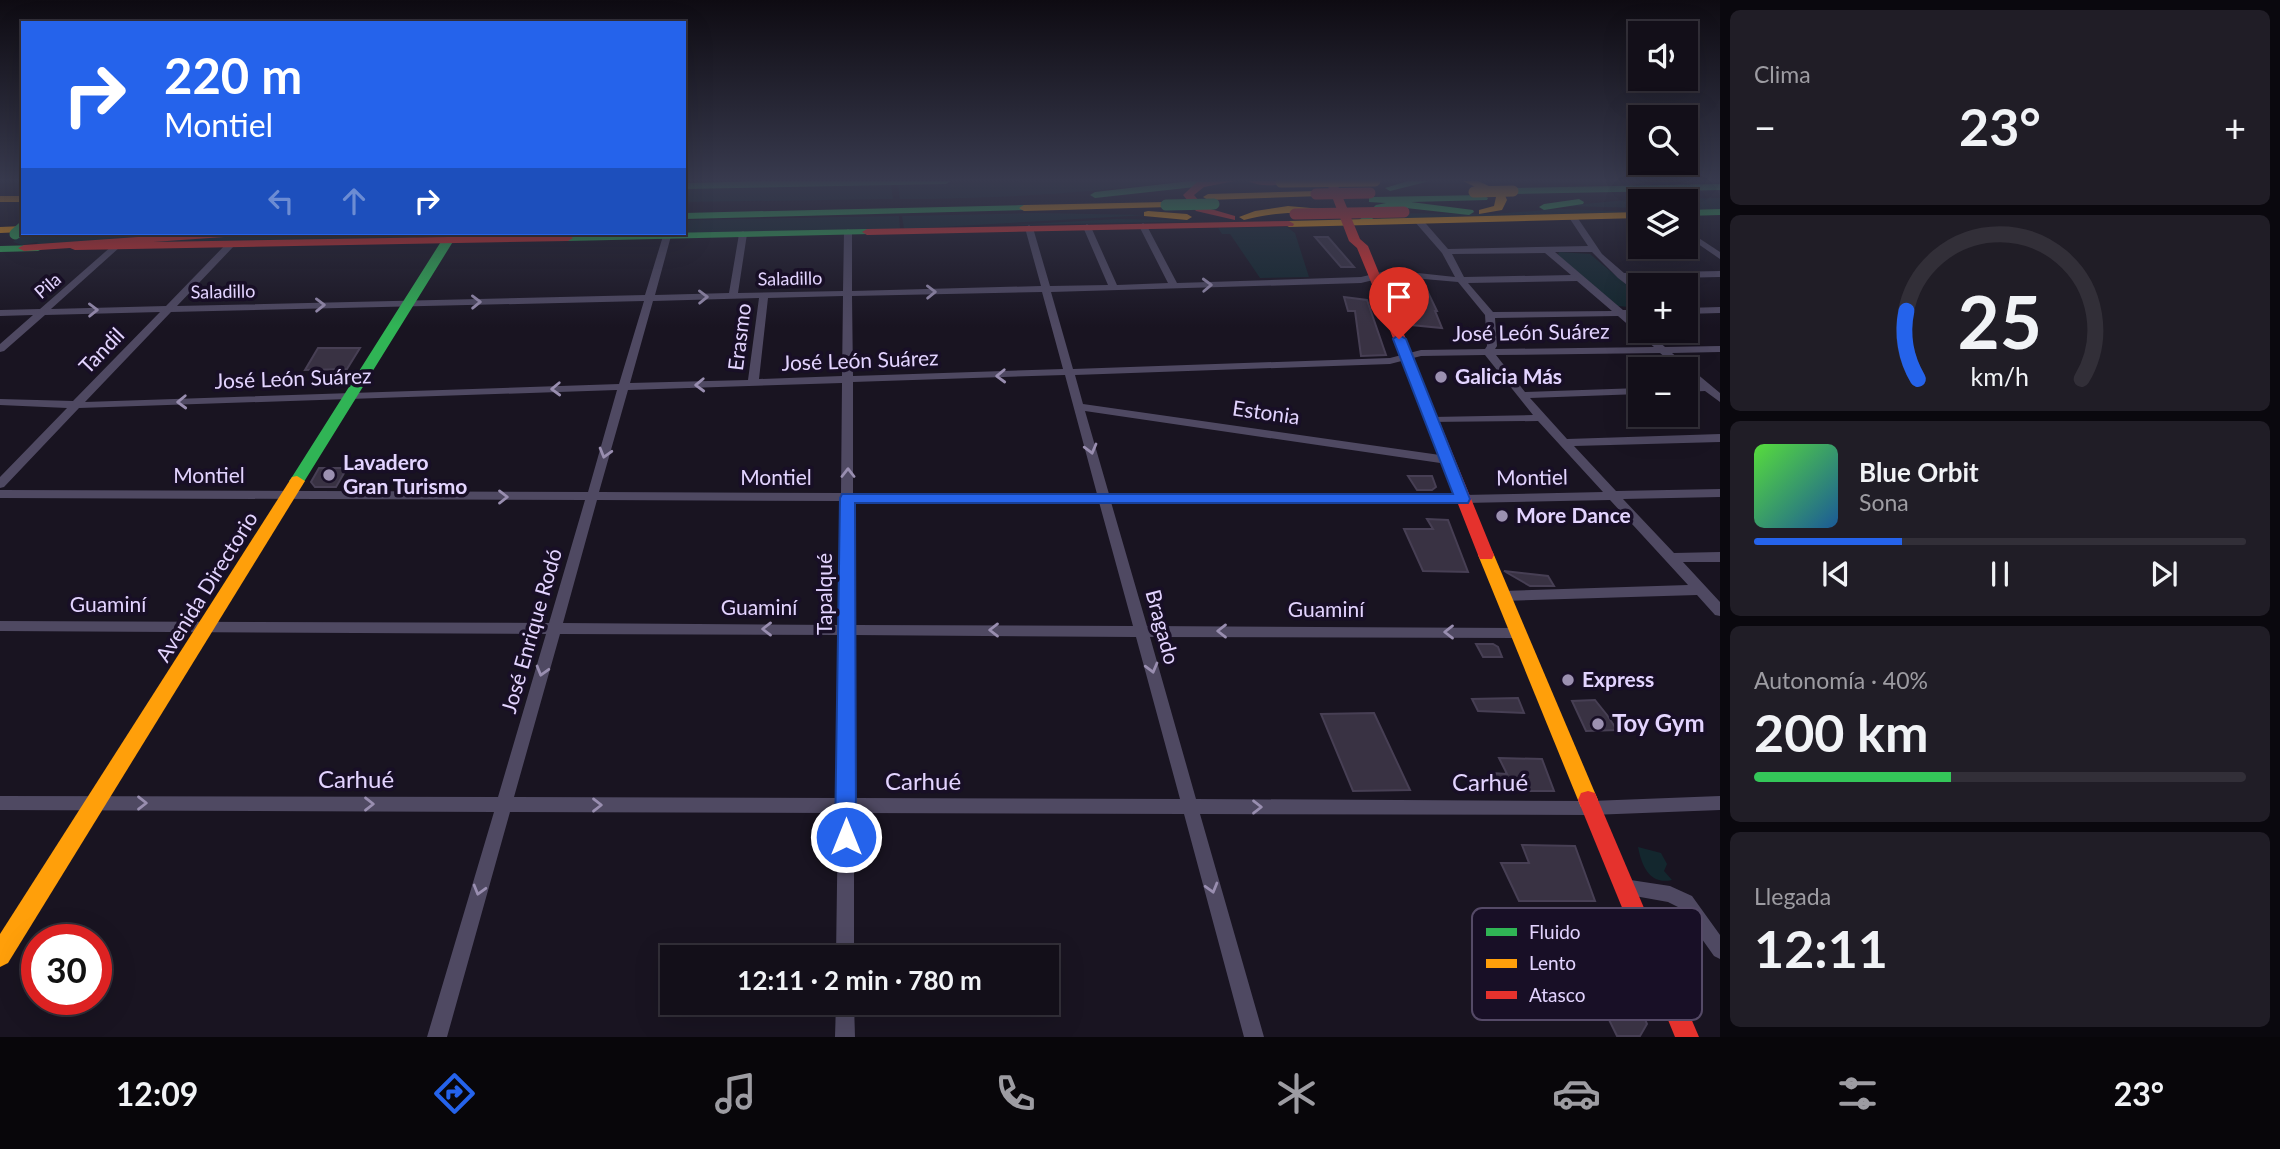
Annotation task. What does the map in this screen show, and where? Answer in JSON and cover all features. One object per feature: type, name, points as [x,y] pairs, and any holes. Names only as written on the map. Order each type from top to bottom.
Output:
[{"type":"main road","points":[[0,247],[16,229]]},
{"type":"main road","points":[[24,248],[234,239],[448,240],[936,229]]},
{"type":"main road","points":[[1354,229],[1355,241],[1362,246],[1375,277],[1517,633],[1633,908]]},
{"type":"main road","points":[[0,247],[116,247],[234,239]]},
{"type":"main road","name":"Avenida Directorio","points":[[0,955],[448,240]]},
{"type":"main road","points":[[1680,1020],[1687,1037]]},
{"type":"street","name":"Bragado","points":[[1029,229],[1254,1037]]},
{"type":"street","points":[[1088,229],[1114,287]]},
{"type":"street","points":[[1145,229],[1174,286]]},
{"type":"street","points":[[1427,229],[1446,252],[1461,280],[1490,315],[1492,346],[1488,352],[1521,395],[1611,496],[1720,611]]},
{"type":"street","points":[[1581,229],[1593,249],[1628,282]]},
{"type":"street","name":"Tapalqué","points":[[845,945],[849,232]]},
{"type":"street","name":"Erasmo","points":[[733,296],[743,234]]},
{"type":"street","name":"José Enrique Rodó","points":[[437,1037],[667,236]]},
{"type":"street","name":"Tandil","points":[[0,484],[234,239]]},
{"type":"street","points":[[1698,240],[1720,256]]},
{"type":"street","name":"Pila","points":[[0,349],[116,247]]},
{"type":"street","points":[[1446,252],[1593,249]]},
{"type":"street","points":[[1547,250],[1720,399]]},
{"type":"street","name":"Saladillo","points":[[0,313],[1174,286],[1362,280],[1390,273],[1461,280],[1580,278]]},
{"type":"street","points":[[1621,276],[1720,274]]},
{"type":"street","name":"Erasmo","points":[[753,384],[764,295]]},
{"type":"street","points":[[1698,311],[1720,310]]},
{"type":"street","points":[[1490,315],[1628,313]]},
{"type":"street","name":"José León Suárez","points":[[0,402],[76,405],[1069,374],[1390,361],[1421,353],[1720,349]]},
{"type":"street","points":[[1698,388],[1720,388]]},
{"type":"street","points":[[1521,395],[1628,391]]},
{"type":"street","name":"Estonia","points":[[1079,407],[1447,460]]},
{"type":"street","points":[[1432,420],[1541,418]]},
{"type":"street","points":[[1564,443],[1720,438]]},
{"type":"street","name":"Montiel","points":[[0,494],[1463,499],[1720,493]]},
{"type":"street","points":[[1671,558],[1720,557]]},
{"type":"street","points":[[1502,596],[1700,590]]},
{"type":"street","name":"Guaminí","points":[[0,626],[1517,633]]},
{"type":"street","name":"Carhué","points":[[0,803],[1591,808],[1720,803]]},
{"type":"street","points":[[1624,887],[1670,894],[1686,902],[1690,908]]},
{"type":"street","points":[[1702,925],[1720,950]]},
{"type":"street","points":[[845,1015],[845,1037]]},
{"type":"shaded area","points":[[686,229],[879,229],[686,233]]},
{"type":"shaded area","points":[[1219,229],[1290,229],[1295,233],[1309,277],[1260,278],[1230,234],[1222,234]]},
{"type":"shaded area","points":[[21,235],[190,235],[36,245],[38,242],[22,245],[13,242]]},
{"type":"shaded area","points":[[237,235],[419,235],[414,239],[93,245]]},
{"type":"shaded area","points":[[419,235],[584,235],[438,238]]},
{"type":"shaded area","points":[[1559,252],[1590,254],[1628,286],[1628,307],[1618,306],[1558,255]]},
{"type":"shaded area","points":[[1638,847],[1661,853],[1667,864],[1664,871],[1672,880],[1658,880],[1648,873]]},
{"type":"building","points":[[1315,237],[1328,237],[1354,267],[1341,267]]},
{"type":"building","points":[[1393,279],[1423,282],[1442,328],[1411,325]]},
{"type":"building","points":[[1344,297],[1367,300],[1386,355],[1361,356],[1355,311],[1348,311]]},
{"type":"building","points":[[318,348],[360,348],[347,369],[305,370]]},
{"type":"building","name":"Lavadero Gran Turismo","points":[[319,468],[347,468],[336,487],[315,487],[311,482]]},
{"type":"building","points":[[1408,476],[1432,476],[1436,487],[1432,490],[1417,490]]},
{"type":"building","points":[[1427,519],[1448,520],[1468,572],[1423,571],[1404,529],[1433,529]]},
{"type":"building","points":[[1504,571],[1548,576],[1554,586],[1530,586]]},
{"type":"building","points":[[1476,644],[1493,644],[1498,647],[1502,657],[1483,657]]},
{"type":"building","points":[[1518,698],[1524,713],[1478,711],[1472,699]]},
{"type":"building","points":[[1595,700],[1617,730],[1586,731],[1572,701]]},
{"type":"building","points":[[1374,713],[1410,790],[1353,791],[1321,714]]},
{"type":"building","points":[[1499,758],[1542,759],[1554,791],[1502,791],[1493,773],[1507,774]]},
{"type":"building","points":[[1522,845],[1575,846],[1595,901],[1519,901],[1501,863],[1529,863]]},
{"type":"building","points":[[1609,1020],[1645,1020],[1647,1024],[1640,1036],[1617,1036]]},
{"type":"traffic: fast","points":[[15,234],[20,229]]},
{"type":"traffic: fast","points":[[568,238],[867,232]]},
{"type":"traffic: fast","points":[[297,481],[448,240]]},
{"type":"traffic: fast","points":[[0,249],[38,248]]},
{"type":"traffic: slow","points":[[0,230],[14,229]]},
{"type":"traffic: slow","points":[[0,955],[297,481]]},
{"type":"traffic: slow","points":[[1486,555],[1588,800]]},
{"type":"traffic: jam","points":[[867,232],[1005,229]]},
{"type":"traffic: jam","points":[[1350,229],[1355,241],[1362,246],[1375,277],[1486,555]]},
{"type":"traffic: jam","points":[[24,248],[209,235]]},
{"type":"traffic: jam","points":[[75,247],[568,238]]},
{"type":"traffic: jam","points":[[1588,800],[1633,908]]},
{"type":"traffic: jam","points":[[1680,1020],[1687,1037]]},
{"type":"place","name":"Galicia Más","points":[[1441,377]]},
{"type":"place","name":"Lavadero Gran Turismo","points":[[329,475]]},
{"type":"place","name":"More Dance","points":[[1502,516]]},
{"type":"place","name":"Express","points":[[1568,680]]},
{"type":"place","name":"Toy Gym","points":[[1598,724]]},
{"type":"route","points":[[846,837],[848,498],[1463,499],[1399,339]]}]
